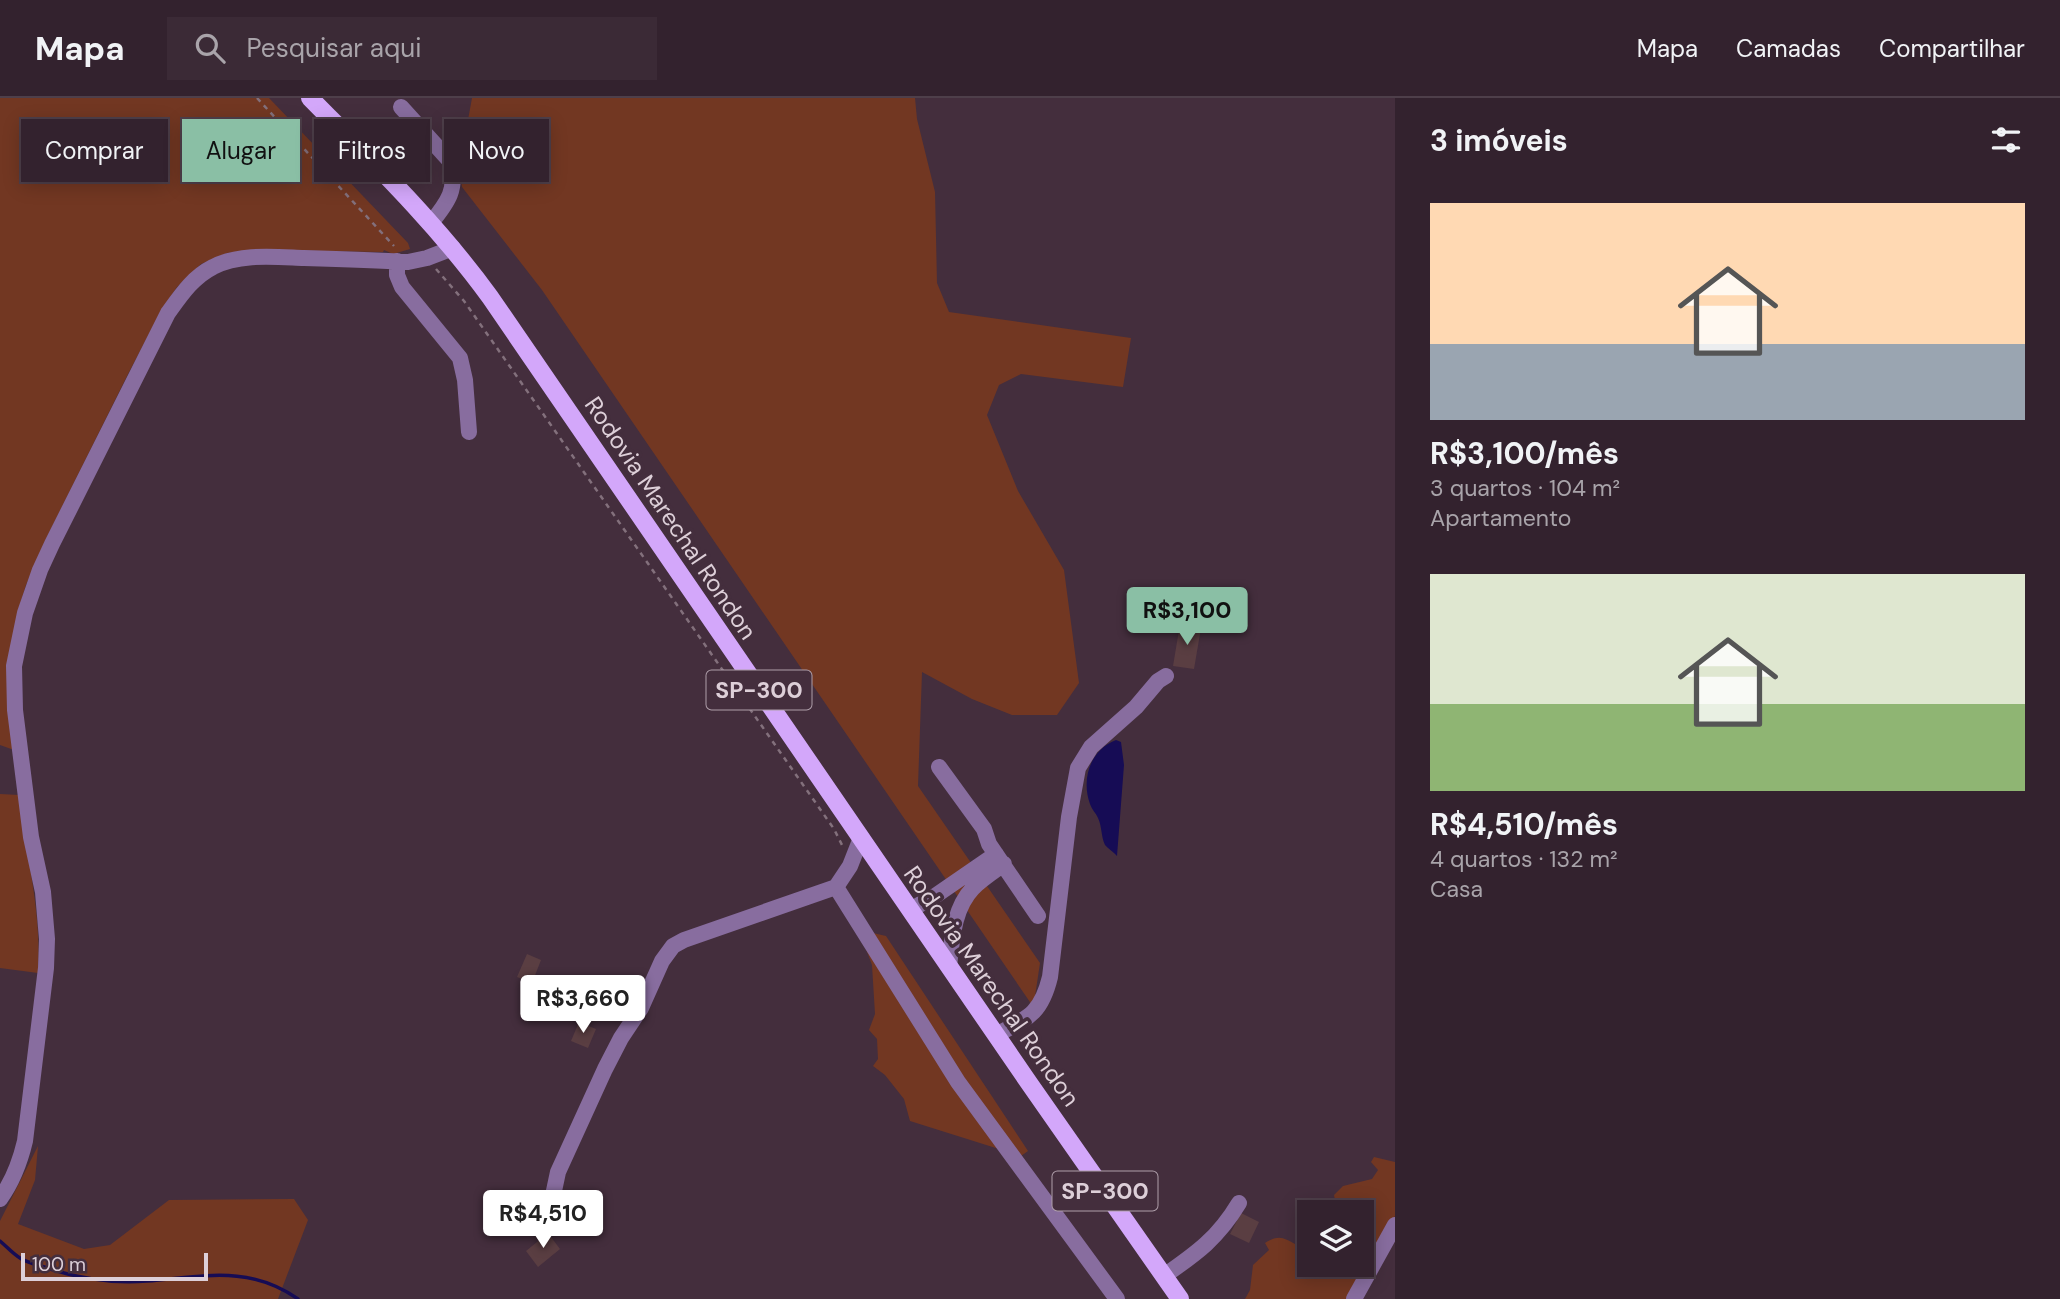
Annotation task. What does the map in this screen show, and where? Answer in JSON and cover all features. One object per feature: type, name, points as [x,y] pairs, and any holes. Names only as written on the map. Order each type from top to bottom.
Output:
[{"type":"main road","name":"Rodovia Marechal Rondon","points":[[310,98],[431,223],[490,297],[1180,1299]]},
{"type":"street","points":[[401,107],[450,161],[453,170],[454,184],[451,195],[431,223]]},
{"type":"street","points":[[0,1199],[21,1161],[25,1142],[46,968],[47,939],[43,892],[31,836],[14,683],[17,649],[25,613],[40,570],[168,313],[193,281],[215,265],[242,258],[403,261],[427,258],[453,248]]},
{"type":"street","points":[[403,261],[397,275],[402,287],[460,359],[465,380],[469,432]]},
{"type":"street","points":[[996,1035],[1036,1011],[1047,991],[1070,806],[1078,768],[1091,747],[1166,676]]},
{"type":"street","points":[[939,767],[984,829],[989,844],[1038,916]]},
{"type":"street","points":[[548,1219],[562,1160],[610,1059],[642,1008],[657,970],[670,950],[684,940],[836,887],[850,866],[861,838]]},
{"type":"street","points":[[910,910],[1000,859]]},
{"type":"street","points":[[949,967],[956,918],[967,895],[1000,859]]},
{"type":"street","points":[[957,881],[967,895]]},
{"type":"street","points":[[836,887],[958,1082],[1117,1299]]},
{"type":"street","points":[[1164,1276],[1216,1236],[1239,1203]]},
{"type":"street","points":[[1354,1299],[1395,1225]]},
{"type":"path","points":[[257,98],[403,261]]},
{"type":"path","points":[[427,258],[464,301],[834,829],[850,866]]},
{"type":"shaded area","points":[[0,98],[269,98],[289,119],[182,119],[182,182],[300,182],[300,130],[314,145],[314,182],[350,182],[408,243],[410,249],[393,254],[384,250],[259,250],[227,253],[201,264],[177,287],[162,309],[128,374],[26,585],[7,666],[8,711],[14,750],[0,745]]},
{"type":"shaded area","points":[[472,98],[915,98],[917,119],[935,192],[937,283],[949,312],[1131,338],[1123,387],[1021,374],[999,385],[987,415],[1018,491],[1064,570],[1079,683],[1057,715],[1012,715],[972,699],[922,672],[918,786],[1040,963],[1032,1005],[542,290],[462,187],[461,182],[549,182],[549,119],[468,119]]},
{"type":"shaded area","points":[[1116,740],[1121,742],[1124,765],[1117,856],[1105,845],[1099,821],[1087,794],[1087,775],[1094,758]]},
{"type":"shaded area","points":[[0,794],[19,795],[36,906],[38,973],[0,968]]},
{"type":"shaded area","points":[[873,933],[886,936],[1028,1151],[1021,1156],[910,1121],[904,1099],[885,1075],[873,1066],[878,1059],[877,1039],[869,1030],[875,1014],[872,965],[866,949]]},
{"type":"shaded area","points":[[38,1146],[35,1180],[18,1224],[84,1249],[110,1245],[169,1200],[294,1199],[308,1220],[278,1299],[0,1299],[0,1221]]},
{"type":"shaded area","points":[[1374,1157],[1395,1162],[1395,1216],[1374,1254],[1374,1200],[1335,1200],[1334,1195],[1343,1186],[1372,1179],[1378,1170],[1371,1162]]},
{"type":"shaded area","points":[[1278,1238],[1297,1245],[1297,1277],[1361,1277],[1349,1299],[1245,1299],[1250,1290],[1253,1265],[1269,1250],[1265,1243]]},
{"type":"building","points":[[1180,624],[1201,628],[1194,669],[1173,666]]},
{"type":"building","points":[[527,954],[541,960],[532,983],[517,977]]},
{"type":"building","points":[[579,1022],[596,1029],[588,1048],[571,1041]]},
{"type":"building","points":[[1241,1213],[1259,1222],[1249,1243],[1230,1234]]},
{"type":"building","points":[[548,1233],[560,1249],[538,1267],[526,1251]]},
{"type":"waterway","points":[[0,1241],[25,1261],[79,1277],[133,1282],[224,1275],[261,1281],[298,1299]]}]
